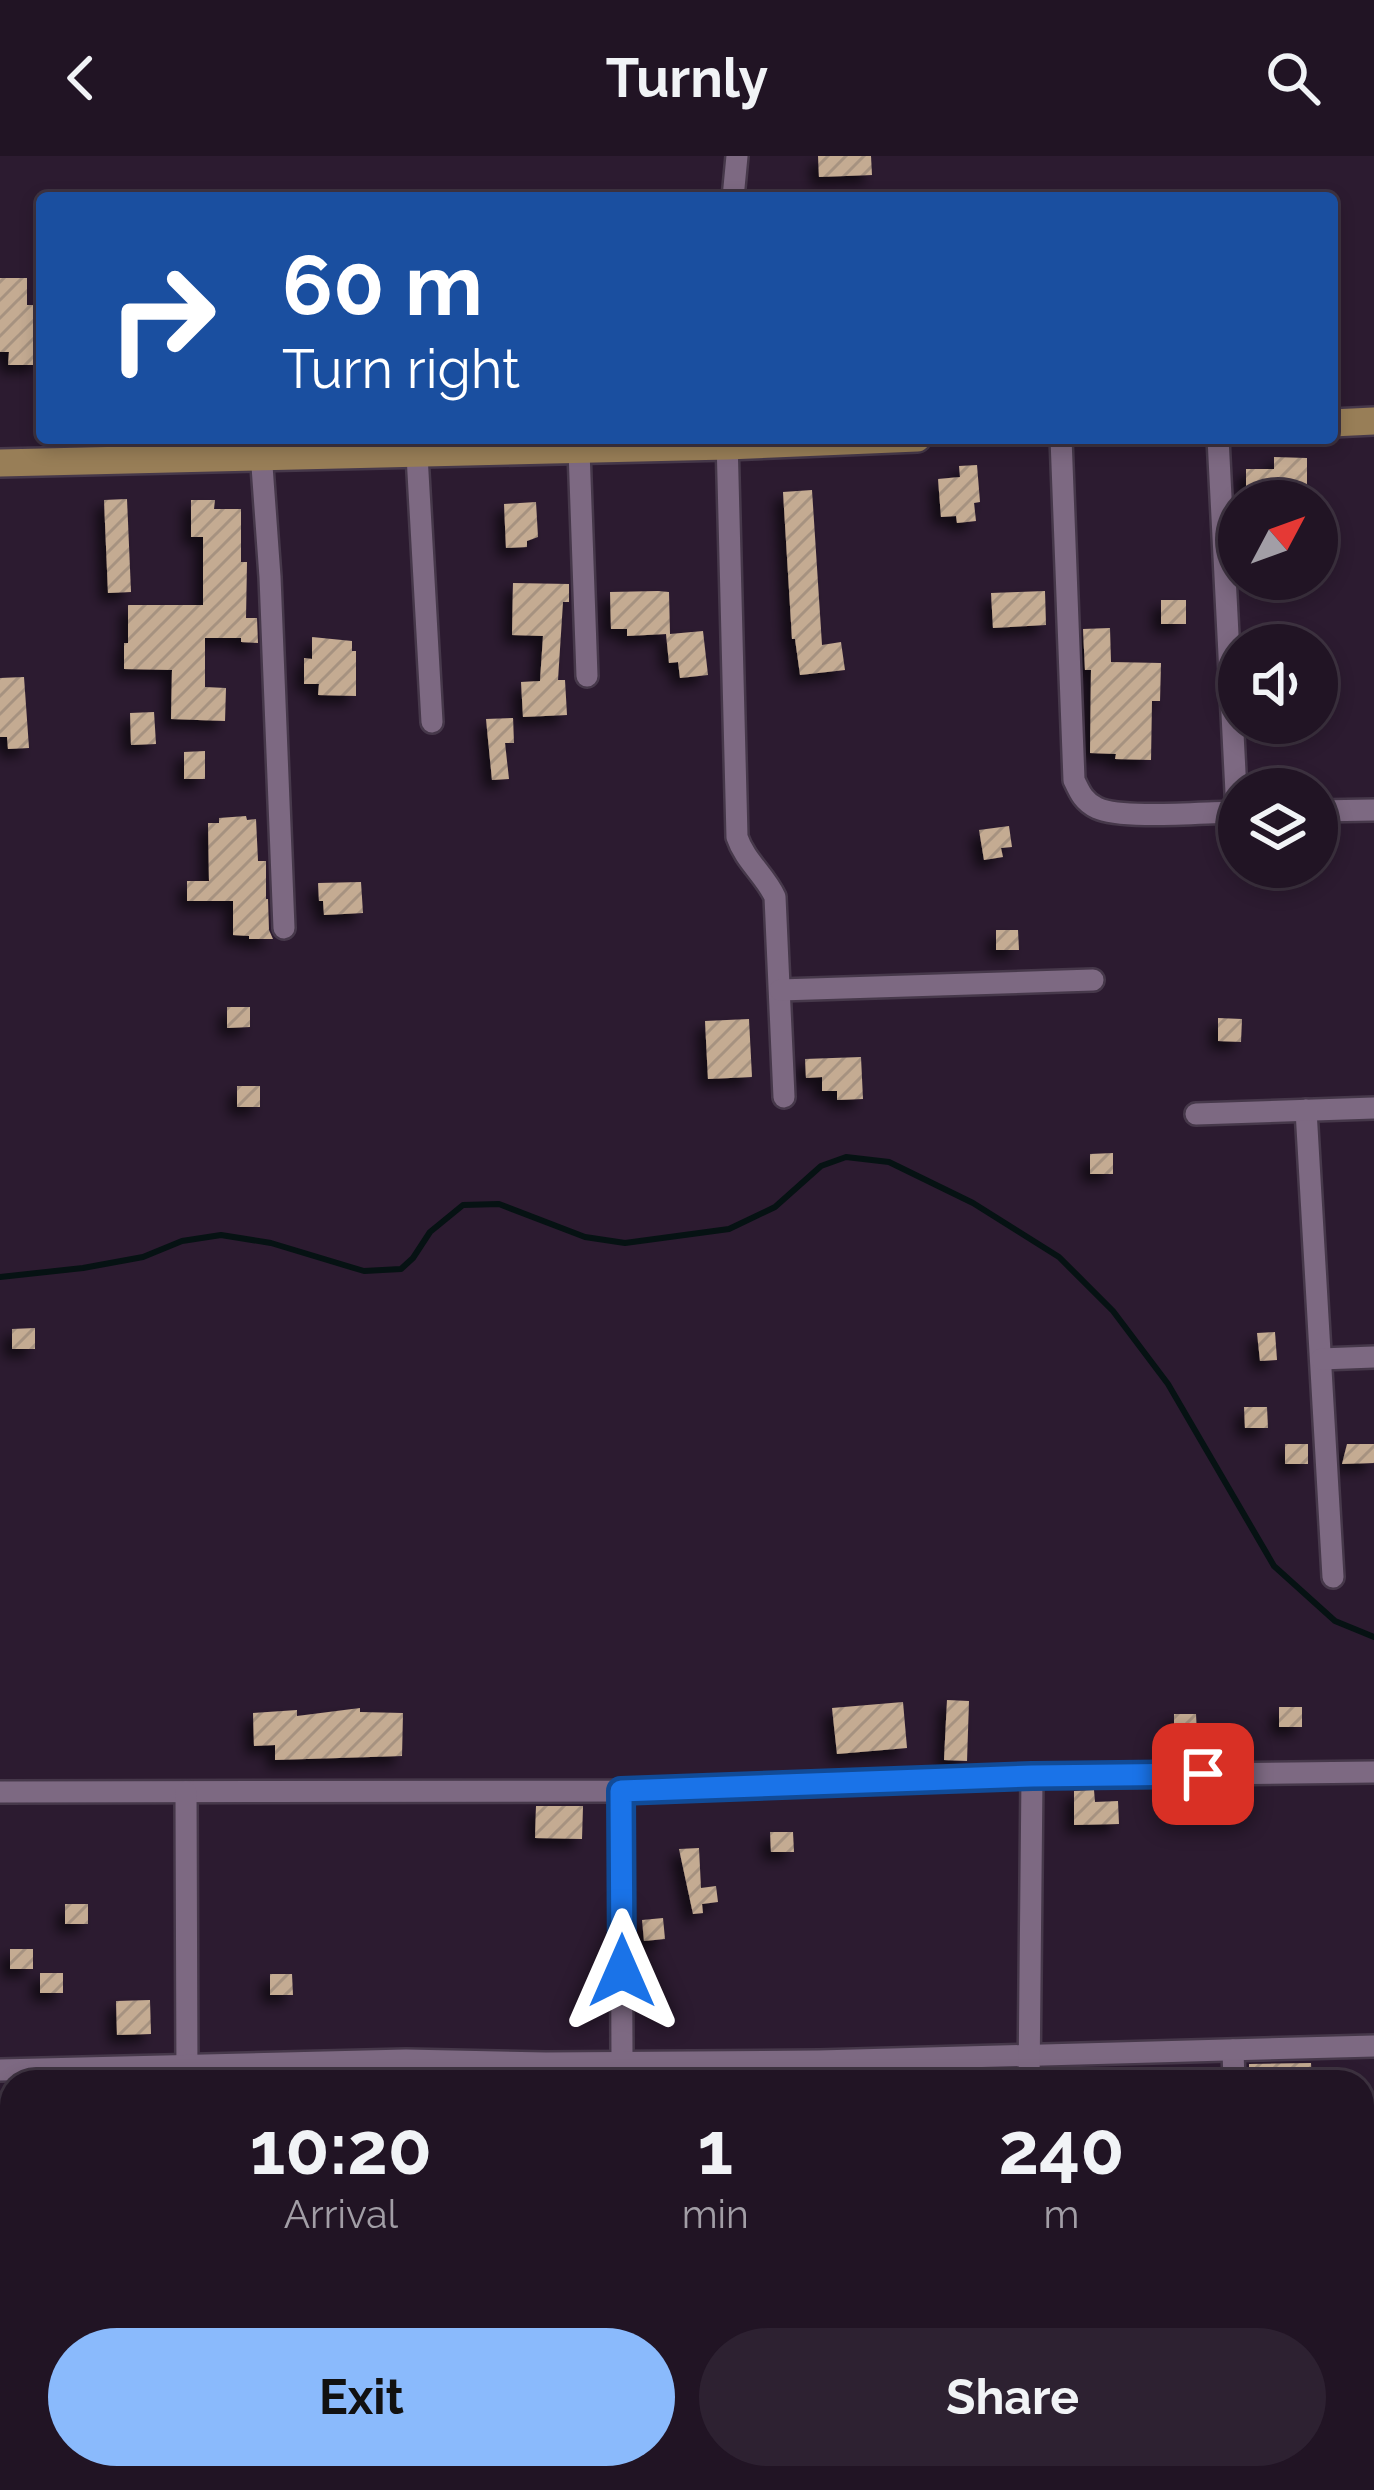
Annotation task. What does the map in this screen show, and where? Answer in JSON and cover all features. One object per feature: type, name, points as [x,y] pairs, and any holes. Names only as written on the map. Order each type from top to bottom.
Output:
[{"type":"main road","points":[[1338,423],[1374,421]]},
{"type":"main road","points":[[0,463],[260,447],[417,454],[690,444]]},
{"type":"street","points":[[734,192],[737,156]]},
{"type":"street","points":[[727,444],[737,837],[775,897],[784,1097]]},
{"type":"street","points":[[1061,444],[1074,780],[1082,798],[1099,809],[1127,814],[1218,812]]},
{"type":"street","points":[[1218,444],[1236,768]]},
{"type":"street","points":[[260,447],[284,928]]},
{"type":"street","points":[[579,450],[587,676]]},
{"type":"street","points":[[417,454],[432,722]]},
{"type":"street","points":[[1338,811],[1374,810]]},
{"type":"street","points":[[780,990],[1093,980]]},
{"type":"street","points":[[1196,1114],[1374,1108]]},
{"type":"street","points":[[1306,1110],[1333,1576]]},
{"type":"street","points":[[1321,1359],[1374,1358]]},
{"type":"street","points":[[0,1792],[621,1791],[1032,1776],[1374,1772]]},
{"type":"street","points":[[1029,2070],[1032,1776]]},
{"type":"street","points":[[621,1791],[622,2062]]},
{"type":"street","points":[[186,1792],[187,2070]]},
{"type":"street","points":[[845,2070],[1028,2056],[1374,2046]]},
{"type":"street","points":[[1233,2050],[1234,2070]]},
{"type":"street","points":[[561,2070],[622,2062],[780,2070]]},
{"type":"building","points":[[818,156],[871,156],[872,175],[819,177]]},
{"type":"building","points":[[0,278],[27,278],[27,305],[36,305],[36,365],[8,365],[9,352],[0,352]]},
{"type":"building","points":[[1274,457],[1307,458],[1307,480],[1246,480],[1246,469],[1274,469]]},
{"type":"building","points":[[977,465],[980,502],[974,503],[976,521],[957,523],[956,516],[941,517],[938,479],[960,477],[959,466]]},
{"type":"building","points":[[812,490],[822,645],[841,642],[845,670],[800,675],[792,639],[783,492]]},
{"type":"building","points":[[127,499],[131,592],[108,593],[104,500]]},
{"type":"building","points":[[191,500],[215,500],[214,509],[241,509],[246,618],[257,618],[258,643],[205,638],[205,687],[226,688],[225,721],[171,719],[172,670],[124,669],[128,605],[203,605],[203,537],[191,537]]},
{"type":"building","points":[[536,502],[538,537],[527,541],[527,547],[506,548],[504,504]]},
{"type":"building","points":[[513,583],[569,584],[569,602],[563,602],[558,680],[565,680],[567,715],[523,717],[521,682],[540,681],[543,636],[512,635]]},
{"type":"building","points":[[1045,591],[1046,625],[993,628],[991,593]]},
{"type":"building","points":[[610,592],[669,592],[670,634],[703,631],[708,675],[680,678],[678,662],[669,663],[666,634],[627,636],[627,629],[611,629]]},
{"type":"building","points":[[1161,600],[1186,600],[1186,624],[1161,624]]},
{"type":"building","points":[[1110,628],[1111,662],[1161,663],[1160,701],[1152,701],[1151,760],[1090,753],[1091,670],[1085,670],[1083,629]]},
{"type":"building","points":[[312,637],[352,641],[356,696],[318,695],[319,684],[304,684],[304,658],[312,659]]},
{"type":"building","points":[[24,677],[29,748],[8,749],[7,737],[0,737],[0,678]]},
{"type":"building","points":[[154,712],[156,744],[131,745],[130,713]]},
{"type":"building","points":[[513,718],[514,743],[505,743],[509,779],[492,780],[486,719]]},
{"type":"building","points":[[205,751],[205,779],[184,779],[184,752]]},
{"type":"building","points":[[246,816],[256,819],[258,861],[266,861],[273,939],[233,935],[233,901],[187,901],[187,881],[209,881],[208,823]]},
{"type":"building","points":[[1009,826],[1012,847],[1001,848],[1003,857],[984,860],[979,830]]},
{"type":"building","points":[[361,882],[363,913],[324,915],[318,883]]},
{"type":"building","points":[[996,930],[1018,930],[1019,950],[996,950]]},
{"type":"building","points":[[227,1007],[250,1007],[250,1027],[227,1028]]},
{"type":"building","points":[[1218,1018],[1242,1019],[1241,1042],[1218,1041]]},
{"type":"building","points":[[749,1019],[752,1077],[708,1079],[705,1021]]},
{"type":"building","points":[[861,1057],[863,1099],[837,1100],[837,1091],[822,1091],[822,1077],[806,1078],[805,1059]]},
{"type":"building","points":[[237,1086],[260,1086],[260,1107],[237,1107]]},
{"type":"building","points":[[1113,1153],[1113,1174],[1090,1174],[1090,1154]]},
{"type":"building","points":[[35,1328],[35,1349],[12,1349],[12,1329]]},
{"type":"building","points":[[1275,1332],[1277,1360],[1260,1361],[1257,1333]]},
{"type":"building","points":[[1244,1407],[1267,1407],[1268,1428],[1245,1428]]},
{"type":"building","points":[[1285,1444],[1308,1444],[1308,1464],[1285,1464]]},
{"type":"building","points":[[1347,1444],[1374,1444],[1374,1463],[1342,1464]]},
{"type":"building","points":[[947,1700],[969,1701],[967,1761],[944,1760]]},
{"type":"building","points":[[903,1702],[907,1748],[837,1754],[832,1708]]},
{"type":"building","points":[[1279,1707],[1302,1707],[1302,1727],[1279,1727]]},
{"type":"building","points":[[360,1708],[360,1712],[403,1713],[402,1756],[275,1760],[275,1745],[254,1746],[253,1713],[297,1710],[297,1716]]},
{"type":"building","points":[[1174,1714],[1196,1714],[1197,1734],[1174,1734]]},
{"type":"building","points":[[1094,1790],[1095,1802],[1118,1801],[1119,1824],[1074,1825],[1074,1791]]},
{"type":"building","points":[[536,1806],[583,1806],[582,1839],[535,1838]]},
{"type":"building","points":[[770,1832],[793,1832],[794,1852],[771,1852]]},
{"type":"building","points":[[699,1848],[701,1888],[716,1886],[718,1902],[702,1904],[703,1913],[693,1914],[679,1849]]},
{"type":"building","points":[[65,1904],[88,1904],[88,1924],[65,1924]]},
{"type":"building","points":[[663,1918],[665,1939],[644,1941],[642,1920]]},
{"type":"building","points":[[10,1949],[33,1949],[33,1969],[10,1969]]},
{"type":"building","points":[[40,1973],[63,1973],[63,1993],[40,1993]]},
{"type":"building","points":[[270,1974],[292,1974],[293,1995],[270,1995]]},
{"type":"building","points":[[150,2000],[151,2034],[117,2035],[116,2001]]},
{"type":"building","points":[[1311,2063],[1311,2070],[1249,2070],[1249,2064]]},
{"type":"waterway","points":[[0,1277],[143,1257],[182,1241],[221,1235],[271,1243],[364,1271],[401,1269],[430,1232],[463,1205],[499,1204],[585,1237],[625,1243],[729,1229],[775,1207],[821,1166],[846,1157],[889,1162],[973,1203],[1059,1257],[1113,1311],[1168,1384],[1274,1566],[1335,1621],[1374,1637]]},
{"type":"route","points":[[622,1971],[621,1791],[1203,1774]]}]
